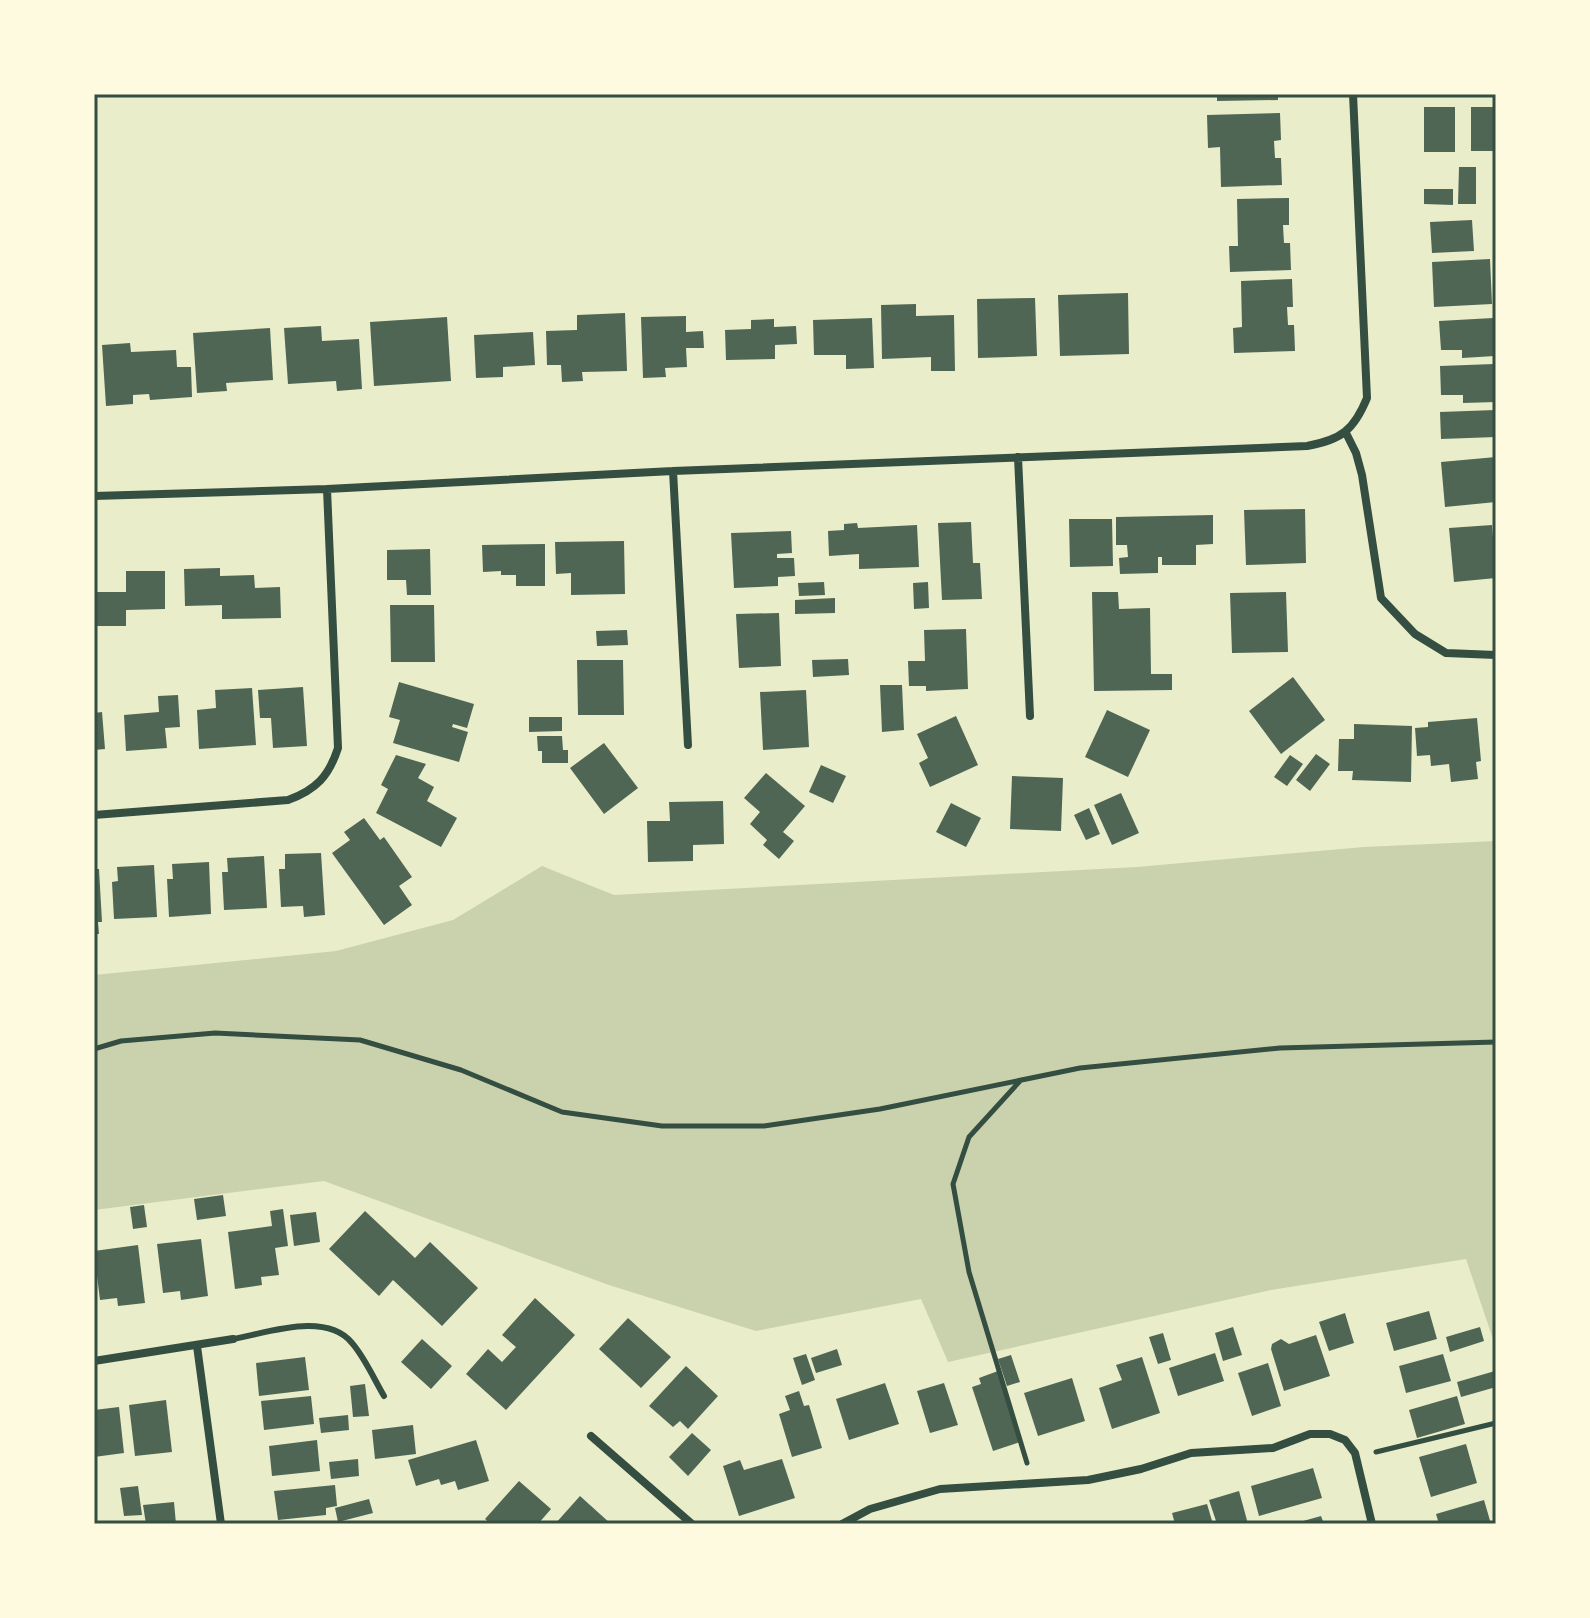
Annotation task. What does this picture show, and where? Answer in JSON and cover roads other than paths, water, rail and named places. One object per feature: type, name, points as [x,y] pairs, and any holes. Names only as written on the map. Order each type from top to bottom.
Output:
[{"type":"street","points":[[94,496],[327,489],[673,471],[1307,446],[1328,442],[1346,433],[1359,418],[1367,398],[1353,94]]},
{"type":"street","points":[[1346,433],[1362,475],[1381,598],[1415,634],[1446,653],[1496,655]]},
{"type":"street","points":[[1018,457],[1030,716]]},
{"type":"street","points":[[673,471],[688,745]]},
{"type":"street","points":[[94,815],[288,800],[306,794],[321,782],[332,767],[338,748],[327,489]]},
{"type":"street","points":[[94,1361],[233,1339]]},
{"type":"street","points":[[197,1346],[221,1524]]},
{"type":"street","points":[[842,1524],[870,1509],[940,1489],[1088,1480],[1141,1469],[1191,1453],[1273,1448],[1310,1434],[1330,1434],[1345,1440],[1356,1457],[1372,1524]]},
{"type":"street","points":[[591,1436],[692,1524]]},
{"type":"lane","points":[[233,1339],[303,1327],[339,1331],[351,1342],[384,1396]]}]
